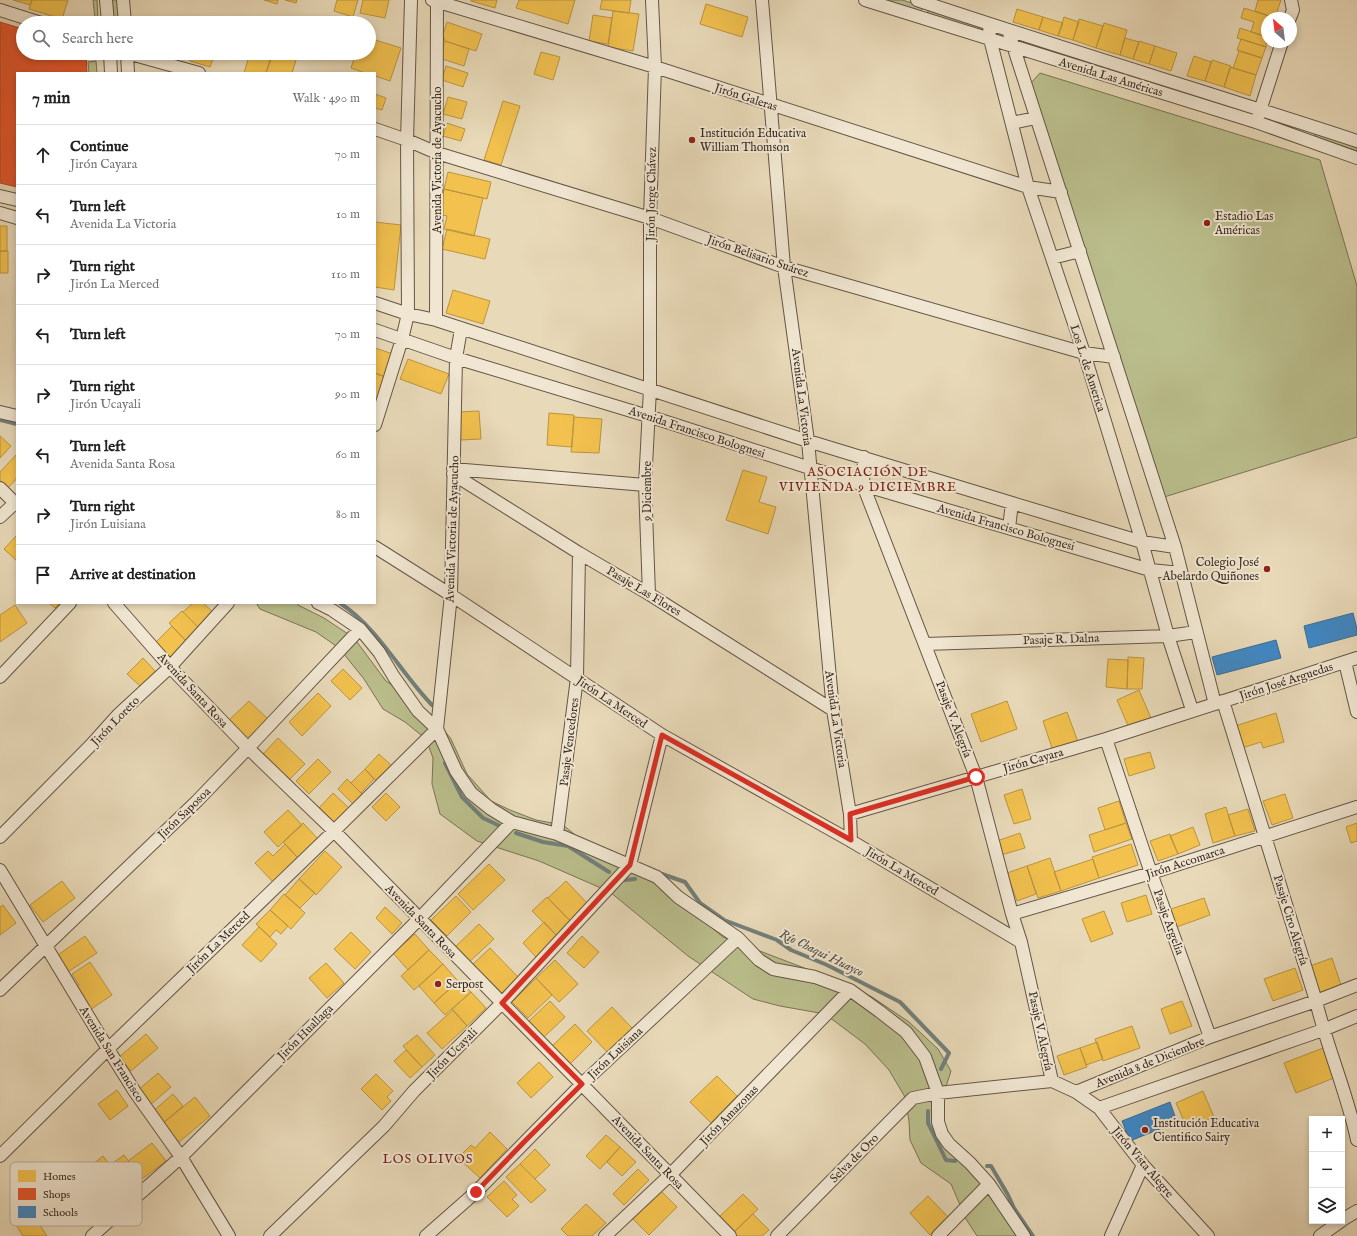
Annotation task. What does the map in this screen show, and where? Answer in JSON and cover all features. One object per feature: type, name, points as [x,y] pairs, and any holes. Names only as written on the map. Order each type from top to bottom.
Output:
[{"type":"street","points":[[106,0],[107,16]]},
{"type":"street","points":[[123,0],[124,16]]},
{"type":"street","points":[[376,422],[402,339],[408,314],[406,140],[411,0]]},
{"type":"street","name":"Jirón Galeras","points":[[436,0],[655,67],[1028,187],[1061,192]]},
{"type":"street","name":"Avenida Victoria de Ayacucho","points":[[436,0],[436,320]]},
{"type":"street","name":"Jirón Jorge Chávez","points":[[650,389],[650,218],[655,67],[652,0]]},
{"type":"street","name":"Avenida La Victoria","points":[[762,0],[784,267],[808,441],[833,710],[850,814],[851,840]]},
{"type":"street","name":"Avenida Las Américas","points":[[865,0],[1256,122],[1357,158]]},
{"type":"street","name":"Avenida Las Américas","points":[[917,0],[1357,141]]},
{"type":"street","points":[[1292,0],[1292,12]]},
{"type":"street","points":[[0,10],[19,16]]},
{"type":"street","name":"Los L. de America","points":[[989,24],[990,39],[1028,187],[1084,353],[1142,542],[1168,636],[1192,710]]},
{"type":"street","points":[[1008,30],[1175,547],[1196,632],[1219,703]]},
{"type":"street","points":[[1256,122],[1280,48]]},
{"type":"street","points":[[110,60],[111,72]]},
{"type":"street","points":[[127,60],[128,72]]},
{"type":"street","points":[[152,60],[195,72]]},
{"type":"street","points":[[1012,123],[1036,118]]},
{"type":"street","name":"Jirón Belisario Suárez","points":[[376,129],[437,153],[650,218],[784,267],[1084,353],[1114,358]]},
{"type":"street","points":[[0,196],[16,200]]},
{"type":"street","points":[[0,213],[16,218]]},
{"type":"street","points":[[1052,258],[1080,251]]},
{"type":"street","name":"Avenida Francisco Bolognesi","points":[[376,303],[408,314],[436,320],[808,441],[1142,542],[1175,547]]},
{"type":"street","name":"Avenida Victoria de Ayacucho","points":[[437,729],[451,595],[456,358],[461,329]]},
{"type":"street","name":"Avenida Francisco Bolognesi","points":[[376,330],[456,358],[648,416],[863,485],[1150,570],[1181,573]]},
{"type":"street","name":"9 Diciembre","points":[[649,594],[645,485],[650,389]]},
{"type":"street","points":[[0,412],[16,416]]},
{"type":"street","name":"Pasaje V. Alegría","points":[[864,457],[863,485],[976,777],[1012,914],[1022,942],[1052,1081]]},
{"type":"street","points":[[453,472],[645,485]]},
{"type":"street","name":"Pasaje Las Flores","points":[[453,472],[579,553],[649,594],[833,710]]},
{"type":"street","points":[[0,488],[16,504],[0,517]]},
{"type":"street","points":[[1009,528],[1012,503]]},
{"type":"street","name":"Jirón La Merced","points":[[376,548],[451,595],[662,735],[851,840],[1022,942]]},
{"type":"street","name":"Pasaje Vencedores","points":[[557,834],[577,678],[579,553]]},
{"type":"street","points":[[0,677],[69,604]]},
{"type":"street","name":"Avenida Santa Rosa","points":[[115,604],[170,667],[248,748],[334,831],[730,1236]]},
{"type":"street","name":"Jirón Loreto","points":[[0,837],[92,744],[118,715],[170,667],[227,604]]},
{"type":"street","points":[[320,604],[332,610],[360,629],[379,652],[394,677],[418,711],[437,729],[456,771],[471,793],[491,809],[512,822],[557,834],[657,877],[678,896],[738,938],[759,960],[773,969],[815,977],[850,990],[906,1032],[925,1057],[938,1093],[938,1122],[942,1134],[949,1144],[970,1163],[989,1184],[1024,1236]]},
{"type":"street","name":"Jirón Saposoa","points":[[0,990],[197,801],[360,629]]},
{"type":"street","name":"Pasaje R. Dalna","points":[[925,644],[1168,636],[1196,632]]},
{"type":"street","name":"Jirón José Arguedas","points":[[1219,703],[1357,658]]},
{"type":"street","points":[[1344,662],[1357,712]]},
{"type":"street","name":"Jirón Cayara","points":[[850,814],[1106,739],[1192,710],[1219,703]]},
{"type":"street","name":"Pasaje Ciro Alegría","points":[[1219,703],[1265,837],[1316,1001],[1323,1030],[1353,1120],[1357,1140]]},
{"type":"street","name":"Jirón La Merced","points":[[0,1156],[437,729]]},
{"type":"street","points":[[630,865],[662,735]]},
{"type":"street","name":"Pasaje Argelia","points":[[1106,739],[1151,873],[1210,1037]]},
{"type":"street","name":"Jirón Accomarca","points":[[1012,914],[1151,873],[1357,808]]},
{"type":"street","name":"Jirón Huallaga","points":[[142,1192],[181,1157],[419,919],[512,822]]},
{"type":"street","name":"Jirón Ucayali","points":[[270,1236],[384,1126],[414,1091],[502,1003],[630,865]]},
{"type":"street","name":"Avenida San Francisco","points":[[0,870],[108,1049],[135,1092],[181,1157],[229,1236]]},
{"type":"street","name":"Jirón Luisiana","points":[[426,1236],[476,1192],[582,1084],[738,938]]},
{"type":"street","name":"Avenida 8 de Diciembre","points":[[1076,1092],[1210,1037],[1316,1001],[1357,985]]},
{"type":"street","name":"Jirón Amazonas","points":[[605,1236],[671,1174],[850,990]]},
{"type":"street","name":"Avenida 8 de Diciembre","points":[[1099,1108],[1323,1030],[1357,1016]]},
{"type":"street","points":[[938,1093],[1052,1081],[1076,1092]]},
{"type":"street","name":"Jirón Vista Alegre","points":[[1076,1092],[1099,1108],[1143,1165],[1208,1236]]},
{"type":"street","name":"Selva de Oro","points":[[777,1236],[913,1098],[938,1093]]},
{"type":"street","points":[[1111,1236],[1143,1165]]},
{"type":"street","points":[[938,1236],[989,1184]]},
{"type":"street","points":[[1345,1219],[1357,1211]]},
{"type":"street","points":[[1010,1236],[1016,1225]]},
{"type":"street","name":"Jirón Huallaga","points":[[92,1236],[103,1226]]},
{"type":"street","points":[[1320,1236],[1334,1232]]},
{"type":"green space","points":[[93,0],[97,0],[98,16],[95,16]]},
{"type":"green space","points":[[112,0],[118,0],[119,16],[113,16]]},
{"type":"green space","points":[[885,0],[902,0],[922,6],[922,9],[921,11]]},
{"type":"green space","points":[[929,10],[985,28],[983,33],[927,13]]},
{"type":"green space","points":[[1037,44],[1111,68],[1110,71],[1035,48]]},
{"type":"green space","points":[[96,61],[97,72],[89,72],[88,62]]},
{"type":"green space","points":[[1121,71],[1241,109],[1241,111],[1120,73]]},
{"type":"green space","name":"Estadio Las Américas","points":[[1040,73],[1320,160],[1357,286],[1357,437],[1161,498],[1031,83]]},
{"type":"green space","points":[[1315,134],[1357,146],[1357,151],[1315,138]]},
{"type":"green space","points":[[257,604],[298,604],[324,618],[354,638],[386,681],[421,705],[436,720],[451,739],[467,774],[491,801],[536,820],[563,825],[579,838],[669,892],[723,937],[841,982],[872,997],[909,1022],[938,1049],[951,1071],[935,1121],[967,1156],[1018,1236],[977,1236],[966,1219],[951,1184],[921,1163],[910,1140],[909,1121],[905,1097],[889,1070],[865,1044],[825,1014],[780,1006],[753,999],[688,956],[610,892],[539,861],[477,841],[440,814],[432,784],[433,758],[426,739],[405,722],[383,709],[364,679],[339,648],[316,632],[260,609]]},
{"type":"building: Homes","points":[[13,0],[32,0],[30,5]]},
{"type":"building: Homes","points":[[32,0],[68,0],[63,16],[52,16],[29,9]]},
{"type":"building: Homes","points":[[264,0],[278,0],[277,4]]},
{"type":"building: Homes","points":[[285,0],[297,0],[296,3]]},
{"type":"building: Homes","points":[[337,0],[358,0],[353,16],[334,11]]},
{"type":"building: Homes","points":[[363,0],[389,0],[385,18],[360,13]]},
{"type":"building: Homes","points":[[471,0],[497,0],[495,8]]},
{"type":"building: Homes","points":[[519,0],[575,0],[568,24],[516,8]]},
{"type":"building: Homes","points":[[602,0],[631,0],[629,13],[600,9]]},
{"type":"building: Homes","points":[[1258,0],[1281,0],[1277,12],[1261,13],[1255,11]]},
{"type":"building: Homes","points":[[706,4],[748,17],[742,37],[700,24]]},
{"type":"building: Homes","points":[[1244,8],[1261,13],[1261,35],[1251,32],[1254,22],[1241,18]]},
{"type":"building: Homes","points":[[1017,9],[1043,17],[1039,30],[1013,22]]},
{"type":"building: Homes","points":[[613,11],[639,14],[633,51],[608,47]]},
{"type":"building: Homes","points":[[593,15],[612,18],[608,44],[589,41]]},
{"type":"building: Homes","points":[[1043,17],[1063,23],[1058,36],[1039,30]]},
{"type":"building: Homes","points":[[1064,17],[1079,22],[1073,40],[1058,36]]},
{"type":"building: Homes","points":[[1079,19],[1103,26],[1096,48],[1073,40]]},
{"type":"building: Homes","points":[[447,22],[482,34],[476,51],[445,41],[443,35]]},
{"type":"building: Homes","points":[[1104,23],[1127,30],[1120,55],[1096,48]]},
{"type":"building: Homes","points":[[1240,28],[1261,35],[1261,45],[1237,38]]},
{"type":"building: Homes","points":[[1125,38],[1139,42],[1133,59],[1120,55]]},
{"type":"building: Homes","points":[[1241,39],[1261,45],[1261,48],[1266,48],[1262,58],[1237,50]]},
{"type":"building: Homes","points":[[376,40],[401,48],[390,81],[376,76],[376,72],[362,72],[351,68],[354,60],[376,60]]},
{"type":"building: Homes","points":[[445,41],[469,49],[464,66],[439,58]]},
{"type":"building: Homes","points":[[1139,41],[1155,46],[1149,64],[1133,59]]},
{"type":"building: Homes","points":[[1155,46],[1177,53],[1171,71],[1149,64]]},
{"type":"building: Homes","points":[[1239,51],[1262,58],[1256,75],[1233,68]]},
{"type":"building: Homes","points":[[541,52],[560,57],[553,80],[534,74]]},
{"type":"building: Homes","points":[[1194,56],[1211,62],[1205,81],[1187,76]]},
{"type":"building: Homes","points":[[190,60],[212,60],[210,67]]},
{"type":"building: Homes","points":[[248,60],[271,60],[266,72],[244,72]]},
{"type":"building: Homes","points":[[270,60],[296,60],[292,72],[266,72]]},
{"type":"building: Homes","points":[[1212,60],[1231,66],[1224,87],[1205,81]]},
{"type":"building: Homes","points":[[446,66],[468,73],[463,87],[442,80]]},
{"type":"building: Homes","points":[[1230,67],[1256,75],[1250,96],[1224,87]]},
{"type":"building: Homes","points":[[376,94],[386,98],[382,110],[376,108]]},
{"type":"building: Homes","points":[[448,97],[467,102],[462,119],[443,114]]},
{"type":"building: Homes","points":[[503,101],[520,106],[501,165],[484,160]]},
{"type":"building: Homes","points":[[447,123],[465,129],[461,141],[443,136]]},
{"type":"building: Homes","points":[[448,172],[491,182],[487,199],[444,189]]},
{"type":"building: Homes","points":[[444,189],[483,198],[474,236],[444,229],[447,216],[439,214]]},
{"type":"building: Homes","points":[[376,222],[401,225],[394,290],[376,287]]},
{"type":"building: Homes","points":[[0,226],[7,226],[7,251],[0,251]]},
{"type":"building: Homes","points":[[447,229],[490,239],[485,259],[442,249]]},
{"type":"building: Homes","points":[[0,251],[8,251],[8,273],[0,273]]},
{"type":"building: Homes","points":[[453,290],[490,301],[483,324],[446,313]]},
{"type":"building: Homes","points":[[376,348],[393,354],[385,377],[376,373]]},
{"type":"building: Homes","points":[[408,359],[449,374],[441,394],[400,379]]},
{"type":"building: Homes","points":[[376,373],[385,377],[376,404]]},
{"type":"building: Homes","points":[[479,411],[481,439],[460,440],[458,412]]},
{"type":"building: Homes","points":[[549,413],[574,415],[572,447],[547,445]]},
{"type":"building: Homes","points":[[574,417],[602,419],[599,453],[571,452]]},
{"type":"building: Homes","points":[[0,436],[11,446],[0,458]]},
{"type":"building: Homes","points":[[16,455],[16,479],[8,488],[0,481],[0,472]]},
{"type":"building: Homes","points":[[743,470],[767,477],[759,502],[776,507],[768,534],[726,520]]},
{"type":"building: Homes","points":[[16,536],[16,560],[4,549]]},
{"type":"building: Homes","points":[[50,604],[59,604],[55,608]]},
{"type":"building: Homes","points":[[192,604],[204,604],[214,613],[199,628],[183,612]]},
{"type":"building: Homes","points":[[15,605],[27,623],[0,642],[0,615]]},
{"type":"building: Homes","points":[[182,611],[199,628],[186,641],[169,623]]},
{"type":"building: Homes","points":[[172,626],[186,641],[169,658],[154,644]]},
{"type":"building: Homes","points":[[1128,657],[1144,658],[1142,689],[1127,689]]},
{"type":"building: Homes","points":[[143,658],[156,672],[141,687],[127,674]]},
{"type":"building: Homes","points":[[1108,659],[1128,660],[1127,689],[1106,687]]},
{"type":"building: Homes","points":[[343,669],[362,688],[350,700],[331,681]]},
{"type":"building: Homes","points":[[1139,690],[1151,718],[1129,728],[1117,700]]},
{"type":"building: Homes","points":[[318,693],[331,706],[302,736],[289,722]]},
{"type":"building: Homes","points":[[249,701],[269,720],[249,740],[229,720]]},
{"type":"building: Homes","points":[[1007,701],[1017,729],[981,742],[971,714]]},
{"type":"building: Homes","points":[[1067,712],[1078,742],[1053,751],[1043,721]]},
{"type":"building: Homes","points":[[1276,713],[1284,742],[1263,748],[1261,742],[1242,748],[1235,726]]},
{"type":"building: Homes","points":[[278,738],[305,764],[289,780],[263,754]]},
{"type":"building: Homes","points":[[1150,752],[1155,768],[1129,776],[1124,759]]},
{"type":"building: Homes","points":[[379,754],[393,767],[378,783],[365,769]]},
{"type":"building: Homes","points":[[318,759],[331,772],[309,794],[296,781]]},
{"type":"building: Homes","points":[[365,769],[374,779],[361,793],[351,783]]},
{"type":"building: Homes","points":[[347,779],[362,794],[353,804],[338,789]]},
{"type":"building: Homes","points":[[1022,789],[1031,819],[1014,824],[1004,795]]},
{"type":"building: Homes","points":[[333,793],[349,808],[335,823],[319,808]]},
{"type":"building: Homes","points":[[386,793],[400,807],[386,821],[372,807]]},
{"type":"building: Homes","points":[[1285,794],[1293,818],[1272,825],[1263,801]]},
{"type":"building: Homes","points":[[1119,801],[1126,823],[1105,830],[1098,808]]},
{"type":"building: Homes","points":[[1226,807],[1235,836],[1213,843],[1205,814]]},
{"type":"building: Homes","points":[[1248,809],[1255,831],[1235,836],[1228,815]]},
{"type":"building: Homes","points":[[288,810],[302,825],[278,847],[264,832]]},
{"type":"building: Homes","points":[[303,823],[319,840],[299,859],[283,842]]},
{"type":"building: Homes","points":[[1126,823],[1132,839],[1094,852],[1089,835]]},
{"type":"building: Homes","points":[[1357,823],[1357,841],[1351,843],[1346,827]]},
{"type":"building: Homes","points":[[1193,827],[1200,845],[1178,854],[1170,836]]},
{"type":"building: Homes","points":[[1020,833],[1025,848],[1001,855],[997,841]]},
{"type":"building: Homes","points":[[1170,834],[1178,854],[1158,861],[1150,841]]},
{"type":"building: Homes","points":[[285,844],[299,859],[273,882],[255,863],[268,851],[273,856]]},
{"type":"building: Homes","points":[[1131,844],[1138,865],[1099,878],[1092,857]]},
{"type":"building: Homes","points":[[325,851],[342,867],[316,895],[299,879]]},
{"type":"building: Homes","points":[[1050,858],[1061,891],[1038,898],[1027,866]]},
{"type":"building: Homes","points":[[1093,859],[1099,878],[1061,891],[1054,872]]},
{"type":"building: Homes","points":[[489,864],[505,880],[473,910],[458,894]]},
{"type":"building: Homes","points":[[1027,866],[1036,894],[1017,901],[1007,873]]},
{"type":"building: Homes","points":[[299,879],[315,893],[300,908],[285,895]]},
{"type":"building: Homes","points":[[62,881],[75,898],[43,922],[30,905]]},
{"type":"building: Homes","points":[[566,881],[590,906],[572,923],[548,898]]},
{"type":"building: Homes","points":[[284,894],[305,913],[291,929],[270,910]]},
{"type":"building: Homes","points":[[1146,895],[1152,914],[1127,922],[1121,903]]},
{"type":"building: Homes","points":[[456,896],[471,912],[447,936],[431,920]]},
{"type":"building: Homes","points":[[547,897],[572,923],[558,937],[532,911]]},
{"type":"building: Homes","points":[[1204,898],[1210,915],[1174,928],[1168,910]]},
{"type":"building: Homes","points":[[3,905],[16,923],[0,935],[0,907]]},
{"type":"building: Homes","points":[[385,907],[402,923],[392,934],[376,918]]},
{"type":"building: Homes","points":[[270,910],[288,926],[281,934],[276,930],[270,937],[256,924]]},
{"type":"building: Homes","points":[[1104,911],[1113,934],[1091,942],[1082,919]]},
{"type":"building: Homes","points":[[544,922],[558,937],[536,957],[523,943]]},
{"type":"building: Homes","points":[[479,924],[494,939],[467,964],[453,949]]},
{"type":"building: Homes","points":[[259,927],[277,944],[261,962],[242,945]]},
{"type":"building: Homes","points":[[351,932],[371,952],[355,969],[334,949]]},
{"type":"building: Homes","points":[[415,934],[429,950],[408,970],[393,953]]},
{"type":"building: Homes","points":[[85,936],[97,953],[66,973],[55,957]]},
{"type":"building: Homes","points":[[582,936],[599,952],[584,968],[567,953]]},
{"type":"building: Homes","points":[[490,948],[518,977],[500,995],[472,965]]},
{"type":"building: Homes","points":[[429,950],[443,964],[414,990],[401,976]]},
{"type":"building: Homes","points":[[1332,958],[1342,988],[1318,996],[1307,967]]},
{"type":"building: Homes","points":[[555,960],[578,984],[559,1002],[536,978]]},
{"type":"building: Homes","points":[[90,962],[112,995],[90,1010],[75,988],[79,985],[72,974]]},
{"type":"building: Homes","points":[[326,963],[344,983],[327,998],[309,978]]},
{"type":"building: Homes","name":"Serpost","points":[[443,964],[458,981],[434,1003],[419,986]]},
{"type":"building: Homes","points":[[1295,968],[1303,990],[1273,1001],[1264,979]]},
{"type":"building: Homes","points":[[536,978],[552,995],[528,1018],[512,1002]]},
{"type":"building: Homes","points":[[460,980],[471,992],[445,1015],[434,1003]]},
{"type":"building: Homes","points":[[471,992],[486,1008],[467,1026],[452,1009]]},
{"type":"building: Homes","points":[[550,1001],[565,1017],[543,1038],[528,1022]]},
{"type":"building: Homes","points":[[1182,1001],[1192,1026],[1170,1034],[1161,1009]]},
{"type":"building: Homes","points":[[612,1007],[634,1030],[609,1054],[587,1031]]},
{"type":"building: Homes","points":[[453,1010],[467,1026],[442,1049],[427,1033]]},
{"type":"building: Homes","points":[[575,1024],[592,1042],[567,1067],[550,1048]]},
{"type":"building: Homes","points":[[1132,1026],[1140,1048],[1103,1061],[1095,1039]]},
{"type":"building: Homes","points":[[146,1034],[158,1048],[131,1071],[119,1057]]},
{"type":"building: Homes","points":[[417,1035],[435,1055],[422,1067],[403,1046]]},
{"type":"building: Homes","points":[[1097,1042],[1103,1059],[1086,1065],[1080,1048]]},
{"type":"building: Homes","points":[[1080,1048],[1087,1067],[1064,1075],[1057,1056]]},
{"type":"building: Homes","points":[[1323,1048],[1334,1078],[1296,1093],[1284,1063]]},
{"type":"building: Homes","points":[[406,1050],[422,1067],[410,1078],[394,1061]]},
{"type":"building: Homes","points":[[539,1062],[553,1077],[531,1098],[517,1083]]},
{"type":"building: Homes","points":[[158,1073],[171,1087],[149,1106],[137,1091]]},
{"type":"building: Homes","points":[[376,1074],[393,1091],[387,1097],[391,1101],[382,1110],[361,1089]]},
{"type":"building: Homes","points":[[717,1076],[737,1096],[711,1123],[690,1102]]},
{"type":"building: Homes","points":[[117,1090],[128,1106],[110,1120],[98,1104]]},
{"type":"building: Homes","points":[[1203,1091],[1214,1117],[1187,1128],[1176,1103]]},
{"type":"building: Homes","points":[[173,1094],[183,1106],[162,1124],[152,1112]]},
{"type":"building: Homes","points":[[195,1097],[210,1116],[178,1143],[162,1124]]},
{"type":"building: Homes","points":[[490,1132],[507,1149],[480,1178],[458,1158],[471,1145],[475,1148]]},
{"type":"building: Homes","points":[[606,1135],[620,1147],[600,1169],[586,1156]]},
{"type":"building: Homes","points":[[152,1143],[166,1161],[142,1179],[142,1162],[128,1161]]},
{"type":"building: Homes","points":[[620,1147],[636,1162],[622,1176],[607,1162]]},
{"type":"building: Homes","points":[[535,1149],[550,1165],[535,1179],[520,1164]]},
{"type":"building: Homes","points":[[124,1155],[129,1162],[114,1162]]},
{"type":"building: Homes","points":[[103,1156],[108,1162],[96,1162]]},
{"type":"building: Homes","points":[[520,1164],[546,1190],[531,1203],[506,1177]]},
{"type":"building: Homes","points":[[638,1169],[649,1180],[624,1205],[613,1194]]},
{"type":"building: Homes","points":[[504,1181],[517,1195],[512,1199],[519,1206],[507,1217],[487,1197]]},
{"type":"building: Homes","points":[[661,1191],[677,1207],[649,1235],[633,1219]]},
{"type":"building: Homes","points":[[743,1194],[758,1209],[732,1234],[717,1219]]},
{"type":"building: Homes","points":[[928,1196],[948,1217],[930,1235],[910,1213]]},
{"type":"building: Homes","points":[[586,1204],[606,1223],[592,1236],[568,1236],[561,1229]]},
{"type":"building: Homes","points":[[753,1214],[769,1230],[762,1236],[734,1236],[732,1234]]},
{"type":"building: Homes","points":[[17,1226],[41,1226],[47,1236],[23,1236]]},
{"type":"building: Shops","points":[[0,22],[16,27],[16,60],[86,60],[87,72],[16,72],[16,187],[0,183]]},
{"type":"building: Schools","points":[[1353,613],[1357,635],[1309,648],[1304,626]]},
{"type":"building: Schools","points":[[1276,640],[1281,658],[1217,675],[1212,657]]},
{"type":"building: Schools","points":[[1170,1102],[1177,1122],[1130,1141],[1122,1121]]},
{"type":"waterway","name":"Río Chaqui Huayco","points":[[0,420],[16,424]]},
{"type":"waterway","name":"Río Chaqui Huayco","points":[[341,604],[354,613],[378,638],[432,705]]},
{"type":"waterway","name":"Río Chaqui Huayco","points":[[445,763],[462,797],[483,818],[502,827]]},
{"type":"waterway","name":"Río Chaqui Huayco","points":[[516,833],[543,842],[568,846],[609,872]]},
{"type":"waterway","name":"Río Chaqui Huayco","points":[[662,874],[685,882],[700,903],[724,920],[777,940],[791,950],[827,965],[900,1002],[949,1053],[941,1069]]},
{"type":"waterway","name":"Río Chaqui Huayco","points":[[625,880],[635,879]]},
{"type":"waterway","name":"Río Chaqui Huayco","points":[[928,1111],[928,1123],[946,1160],[955,1161]]},
{"type":"waterway","name":"Río Chaqui Huayco","points":[[987,1166],[991,1166],[1014,1208],[1033,1236]]},
{"type":"place","name":"Institución Educativa William Thomson","points":[[692,140]]},
{"type":"place","name":"Estadio Las Américas","points":[[1207,223]]},
{"type":"place","name":"Colegio José Abelardo Quiñones","points":[[1267,569]]},
{"type":"place","name":"Serpost","points":[[438,984]]},
{"type":"place","name":"Institución Educativa Cientifico Sairy","points":[[1145,1130]]},
{"type":"district","name":"ASOCIACIÓN DE VIVIENDA 9 DICIEMBRE","points":[[868,478]]},
{"type":"district","name":"LOS OLIVOS","points":[[428,1158]]},
{"type":"route","points":[[476,1192],[582,1084],[502,1003],[630,865],[662,735],[851,840],[850,814],[976,777]]}]
